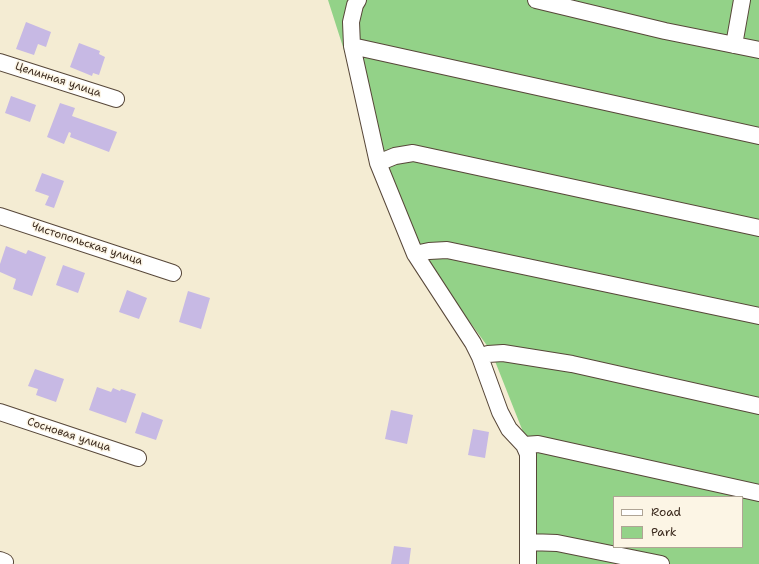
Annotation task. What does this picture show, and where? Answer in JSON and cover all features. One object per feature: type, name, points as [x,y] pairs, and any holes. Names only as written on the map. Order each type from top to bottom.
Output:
[{"type":"street","points":[[358,0],[355,5],[351,22],[352,46],[378,163],[415,254],[473,342],[500,412],[509,428],[524,444],[528,454],[528,564]]},
{"type":"street","points":[[536,0],[665,31],[759,50]]},
{"type":"street","points":[[734,45],[742,0]]},
{"type":"street","points":[[352,46],[759,136]]},
{"type":"street","name":"Целинная улица","points":[[0,62],[116,99]]},
{"type":"street","points":[[378,163],[395,156],[413,153],[759,228]]},
{"type":"street","name":"Чистопольская улица","points":[[0,216],[173,273]]},
{"type":"street","points":[[415,254],[428,251],[447,250],[759,316]]},
{"type":"street","points":[[480,357],[488,354],[503,353],[572,364],[759,406]]},
{"type":"street","name":"Сосновая улица","points":[[0,412],[138,458]]},
{"type":"street","points":[[524,444],[538,444],[759,493]]},
{"type":"street","points":[[528,542],[557,543],[661,564]]},
{"type":"street","points":[[0,560],[5,562],[4,564]]},
{"type":"green space","points":[[328,0],[759,0],[759,564],[530,564],[529,447],[491,351],[426,262],[365,116]]},
{"type":"building","points":[[26,22],[51,32],[46,47],[38,44],[34,55],[16,49]]},
{"type":"building","points":[[79,43],[100,51],[99,54],[105,57],[99,75],[93,73],[92,76],[70,67]]},
{"type":"building","points":[[11,96],[36,105],[30,122],[5,113]]},
{"type":"building","points":[[60,103],[75,108],[72,116],[117,132],[109,152],[70,137],[71,133],[69,132],[64,144],[47,137]]},
{"type":"building","points":[[42,173],[64,181],[54,208],[45,205],[49,196],[35,191]]},
{"type":"building","points":[[6,246],[26,254],[28,250],[46,257],[32,296],[13,289],[16,279],[0,272],[0,264]]},
{"type":"building","points":[[63,265],[85,273],[78,293],[56,285]]},
{"type":"building","points":[[127,290],[147,298],[139,319],[119,312]]},
{"type":"building","points":[[188,291],[210,298],[201,329],[179,322]]},
{"type":"building","points":[[35,369],[64,379],[56,402],[36,395],[38,389],[28,386]]},
{"type":"building","points":[[97,387],[111,392],[113,388],[136,394],[126,423],[89,410]]},
{"type":"building","points":[[391,410],[413,415],[407,444],[385,439]]},
{"type":"building","points":[[142,412],[163,420],[156,440],[135,433]]},
{"type":"building","points":[[473,429],[489,432],[485,458],[468,455]]},
{"type":"building","points":[[394,546],[411,548],[409,564],[391,564]]}]
